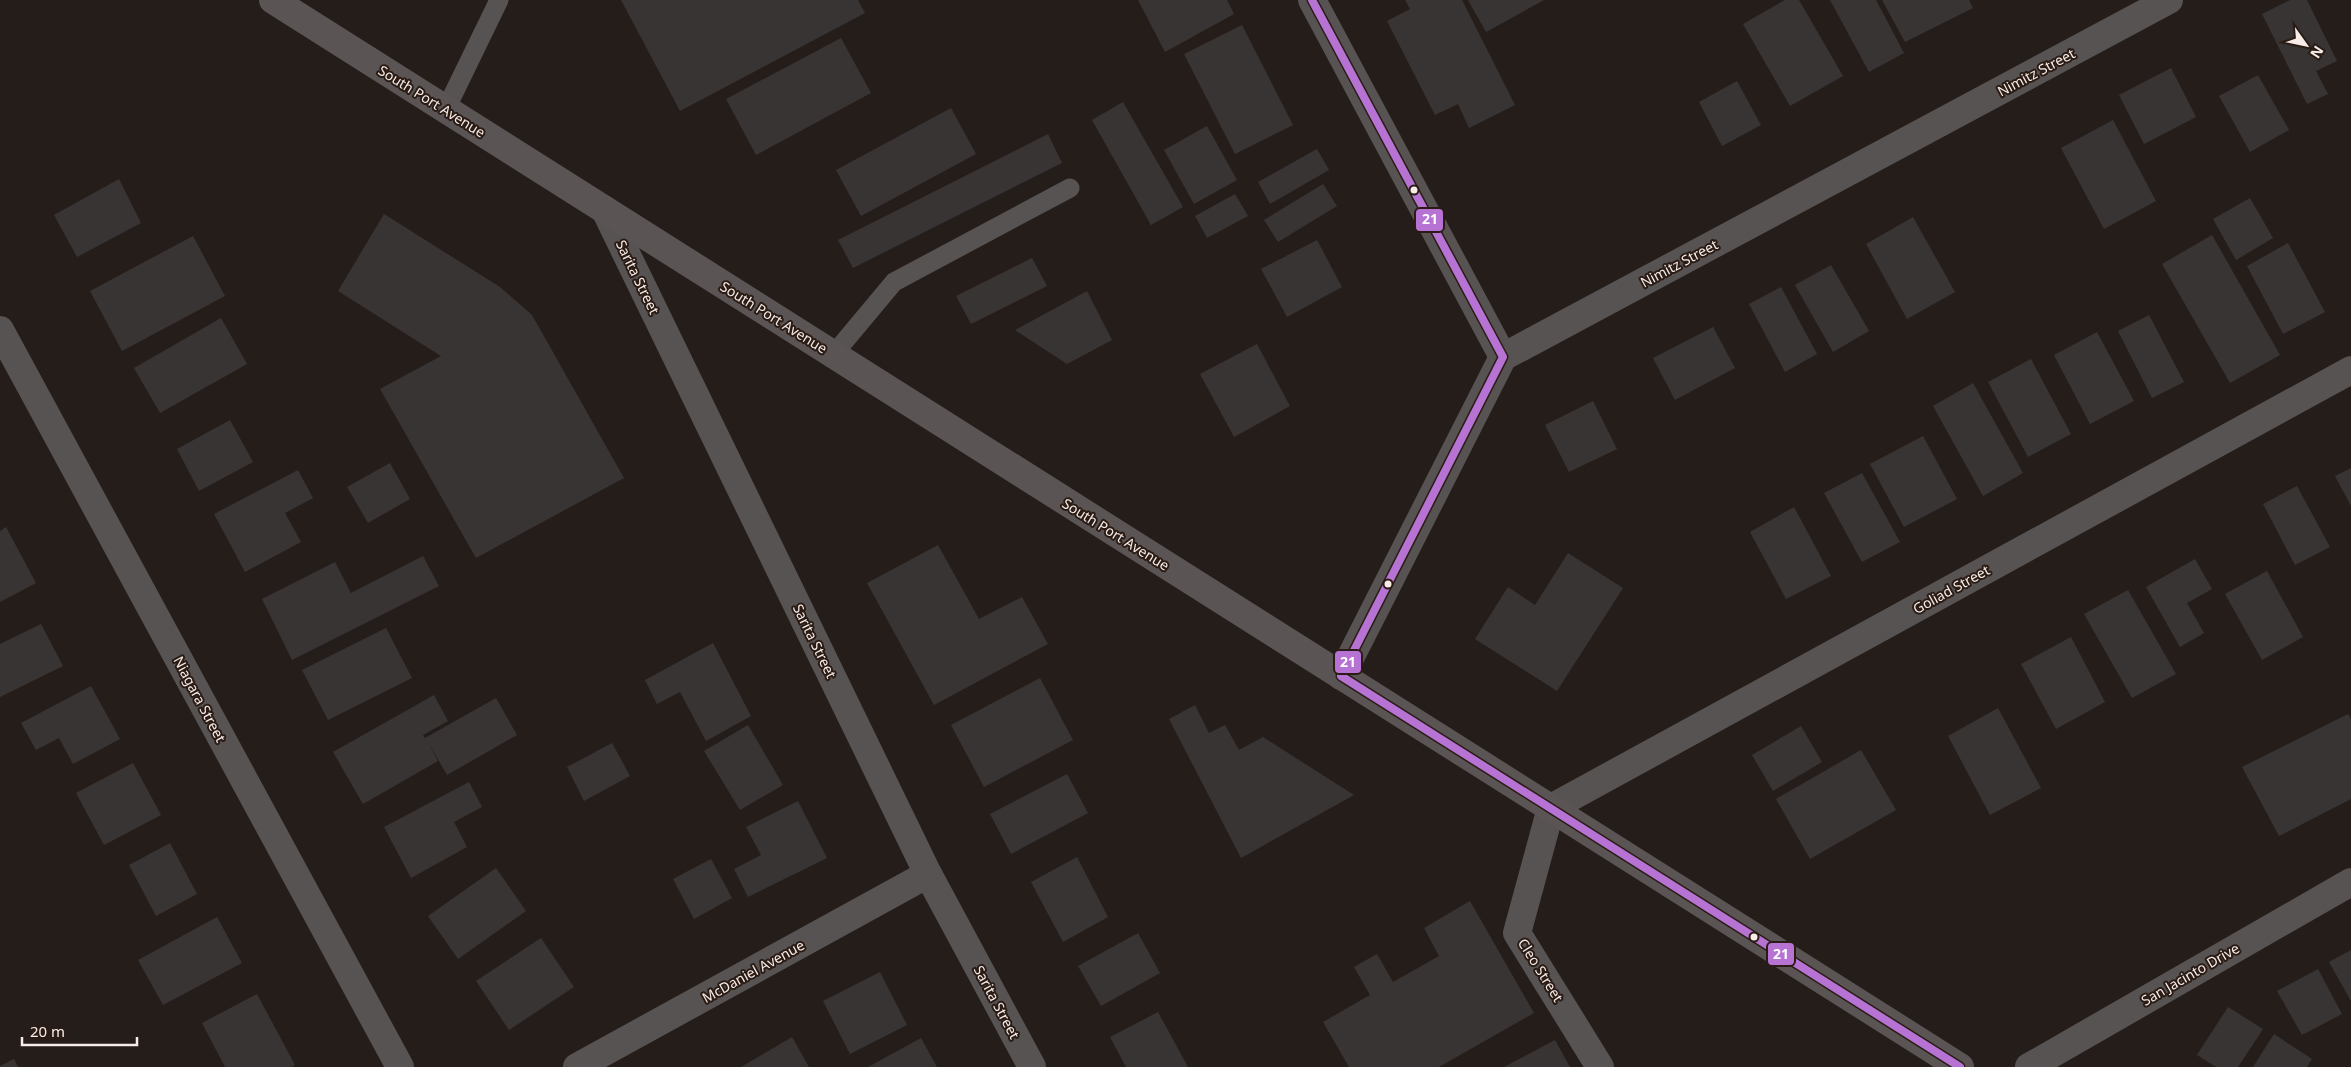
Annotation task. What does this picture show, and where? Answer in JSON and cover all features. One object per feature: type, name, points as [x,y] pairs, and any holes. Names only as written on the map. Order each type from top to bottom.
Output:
[{"type":"main road","name":"South Port Avenue","points":[[286,3],[446,109],[833,355],[1960,1067]]},
{"type":"street","points":[[1312,0],[1503,358],[1341,676]]},
{"type":"street","name":"Nimitz Street","points":[[1503,358],[2169,0]]},
{"type":"street","name":"Sarita Street","points":[[605,210],[928,874],[1032,1067]]},
{"type":"street","name":"Niagara Street","points":[[0,330],[400,1067]]},
{"type":"street","name":"Goliad Street","points":[[1551,808],[2351,370]]},
{"type":"street","name":"Cleo Street","points":[[1551,808],[1517,933],[1600,1067]]},
{"type":"street","name":"McDaniel Avenue","points":[[577,1067],[928,874]]},
{"type":"street","name":"San Jacinto Drive","points":[[2028,1067],[2351,882]]},
{"type":"lane","points":[[446,109],[499,0]]},
{"type":"lane","points":[[833,355],[894,282],[1070,188]]},
{"type":"building","points":[[621,0],[858,0],[865,13],[680,111]]},
{"type":"building","points":[[1138,0],[1227,0],[1234,14],[1165,52]]},
{"type":"building","points":[[1405,0],[1462,0],[1515,105],[1469,128],[1458,104],[1435,115],[1387,21],[1410,9]]},
{"type":"building","points":[[1468,0],[1544,0],[1486,32]]},
{"type":"building","points":[[1785,0],[1799,0],[1843,76],[1790,106],[1743,24]]},
{"type":"building","points":[[1830,0],[1876,0],[1904,53],[1869,72]]},
{"type":"building","points":[[1882,0],[1969,0],[1973,8],[1905,42]]},
{"type":"building","points":[[2290,0],[2307,0],[2337,61],[2316,71],[2328,94],[2307,104],[2262,14]]},
{"type":"building","points":[[1242,25],[1293,125],[1235,154],[1184,54]]},
{"type":"building","points":[[841,38],[871,93],[756,155],[726,99]]},
{"type":"building","points":[[2171,68],[2196,117],[2144,144],[2119,95]]},
{"type":"building","points":[[2258,75],[2289,130],[2250,152],[2219,96]]},
{"type":"building","points":[[1737,81],[1761,125],[1722,146],[1699,102]]},
{"type":"building","points":[[1123,102],[1183,207],[1151,225],[1092,120]]},
{"type":"building","points":[[951,108],[976,154],[861,216],[836,170]]},
{"type":"building","points":[[2113,120],[2156,201],[2104,229],[2061,148]]},
{"type":"building","points":[[1207,126],[1237,180],[1194,204],[1164,150]]},
{"type":"building","points":[[1048,134],[1062,163],[853,268],[838,240]]},
{"type":"building","points":[[1317,149],[1329,170],[1270,204],[1258,182]]},
{"type":"building","points":[[119,179],[141,223],[77,257],[54,215]]},
{"type":"building","points":[[1323,184],[1337,206],[1278,242],[1264,220]]},
{"type":"building","points":[[1235,194],[1248,216],[1207,238],[1195,216]]},
{"type":"building","points":[[2250,198],[2273,238],[2236,260],[2213,219]]},
{"type":"building","points":[[384,214],[500,287],[532,315],[624,478],[476,558],[380,389],[441,356],[338,291]]},
{"type":"building","points":[[1913,217],[1955,292],[1907,319],[1866,244]]},
{"type":"building","points":[[2212,235],[2280,355],[2230,383],[2162,264]]},
{"type":"building","points":[[193,236],[225,296],[122,351],[90,291]]},
{"type":"building","points":[[1317,240],[1342,287],[1287,317],[1261,269]]},
{"type":"building","points":[[2288,243],[2325,312],[2283,334],[2247,266]]},
{"type":"building","points":[[1032,258],[1047,286],[971,324],[956,296]]},
{"type":"building","points":[[1831,265],[1869,331],[1833,352],[1795,285]]},
{"type":"building","points":[[1781,287],[1817,354],[1785,372],[1749,304]]},
{"type":"building","points":[[1087,291],[1112,340],[1067,364],[1015,330]]},
{"type":"building","points":[[2149,315],[2184,382],[2152,398],[2118,331]]},
{"type":"building","points":[[221,318],[247,364],[160,413],[134,368]]},
{"type":"building","points":[[1713,327],[1735,368],[1675,400],[1653,358]]},
{"type":"building","points":[[2097,332],[2134,401],[2090,424],[2054,355]]},
{"type":"building","points":[[1257,344],[1290,406],[1234,437],[1200,374]]},
{"type":"building","points":[[2031,359],[2071,434],[2028,457],[1988,382]]},
{"type":"building","points":[[1973,383],[2023,473],[1983,496],[1933,406]]},
{"type":"building","points":[[1593,401],[1617,449],[1569,472],[1545,425]]},
{"type":"building","points":[[230,420],[253,462],[199,491],[177,449]]},
{"type":"building","points":[[1923,436],[1957,499],[1904,527],[1870,464]]},
{"type":"building","points":[[390,463],[410,499],[368,523],[347,487]]},
{"type":"building","points":[[2351,468],[2351,506],[2335,476]]},
{"type":"building","points":[[298,470],[313,498],[285,513],[301,542],[245,572],[214,514]]},
{"type":"building","points":[[1862,473],[1900,542],[1862,562],[1824,493]]},
{"type":"building","points":[[2297,486],[2330,547],[2295,565],[2263,504]]},
{"type":"building","points":[[1794,507],[1831,576],[1786,599],[1750,532]]},
{"type":"building","points":[[6,527],[36,583],[0,602],[0,531]]},
{"type":"building","points":[[938,545],[979,619],[1022,597],[1048,644],[934,705],[867,583]]},
{"type":"building","points":[[1568,553],[1623,588],[1557,691],[1475,639],[1508,587],[1535,605]]},
{"type":"building","points":[[423,556],[439,586],[292,660],[262,599],[335,562],[351,593]]},
{"type":"building","points":[[2195,559],[2212,589],[2187,603],[2204,633],[2180,647],[2146,587]]},
{"type":"building","points":[[2267,571],[2303,637],[2262,660],[2225,594]]},
{"type":"building","points":[[2128,590],[2176,674],[2132,698],[2084,614]]},
{"type":"building","points":[[41,624],[63,666],[0,697],[0,644]]},
{"type":"building","points":[[386,628],[412,678],[328,720],[302,670]]},
{"type":"building","points":[[2071,637],[2105,702],[2056,729],[2021,664]]},
{"type":"building","points":[[713,643],[751,716],[706,741],[680,692],[657,704],[645,680]]},
{"type":"building","points":[[1040,678],[1073,740],[984,787],[951,725]]},
{"type":"building","points":[[91,686],[120,739],[73,764],[59,738],[36,750],[21,723]]},
{"type":"building","points":[[434,695],[448,721],[423,735],[425,738],[496,698],[517,735],[447,775],[428,742],[438,761],[363,804],[333,752]]},
{"type":"building","points":[[1195,705],[1209,733],[1225,725],[1239,750],[1263,737],[1354,795],[1241,858],[1169,719]]},
{"type":"building","points":[[1998,708],[2041,788],[1990,815],[1948,736]]},
{"type":"building","points":[[2348,714],[2351,719],[2351,799],[2279,836],[2242,767]]},
{"type":"building","points":[[748,725],[783,785],[740,810],[704,751]]},
{"type":"building","points":[[1801,726],[1822,762],[1773,791],[1752,755]]},
{"type":"building","points":[[612,743],[630,776],[584,801],[567,767]]},
{"type":"building","points":[[1861,750],[1896,810],[1810,859],[1776,799]]},
{"type":"building","points":[[133,763],[161,815],[104,845],[76,793]]},
{"type":"building","points":[[1067,774],[1088,813],[1011,854],[990,814]]},
{"type":"building","points":[[469,782],[482,807],[454,822],[467,847],[411,878],[384,827]]},
{"type":"building","points":[[798,801],[827,858],[748,897],[734,869],[761,855],[746,827]]},
{"type":"building","points":[[170,843],[197,894],[156,916],[129,865]]},
{"type":"building","points":[[1077,857],[1108,917],[1063,942],[1031,882]]},
{"type":"building","points":[[711,859],[732,898],[694,919],[673,879]]},
{"type":"building","points":[[496,868],[526,911],[458,959],[428,916]]},
{"type":"building","points":[[1470,901],[1534,1013],[1439,1067],[1349,1067],[1323,1022],[1370,995],[1354,967],[1377,954],[1393,982],[1439,956],[1424,928]]},
{"type":"building","points":[[217,917],[242,963],[163,1005],[138,960]]},
{"type":"building","points":[[1138,933],[1160,973],[1101,1006],[1078,966]]},
{"type":"building","points":[[541,938],[574,987],[509,1030],[476,981]]},
{"type":"building","points":[[2351,950],[2351,1001],[2329,962]]},
{"type":"building","points":[[2318,969],[2342,1014],[2302,1035],[2277,991]]},
{"type":"building","points":[[880,972],[907,1025],[850,1054],[823,1001]]},
{"type":"building","points":[[257,994],[295,1065],[292,1067],[225,1067],[202,1023]]},
{"type":"building","points":[[2228,1007],[2263,1029],[2238,1067],[2216,1067],[2197,1055]]},
{"type":"building","points":[[1158,1012],[1188,1067],[1126,1067],[1110,1037]]},
{"type":"building","points":[[2274,1034],[2312,1059],[2307,1067],[2253,1067]]},
{"type":"building","points":[[792,1037],[809,1067],[741,1067]]},
{"type":"building","points":[[921,1038],[937,1067],[868,1067]]},
{"type":"building","points":[[1555,1040],[1570,1067],[1504,1067]]},
{"type":"building","points":[[14,1059],[18,1067],[0,1067],[0,1066]]},
{"type":"transit line","name":"21","points":[[1312,0],[1503,357],[1341,676],[1960,1067]]}]
